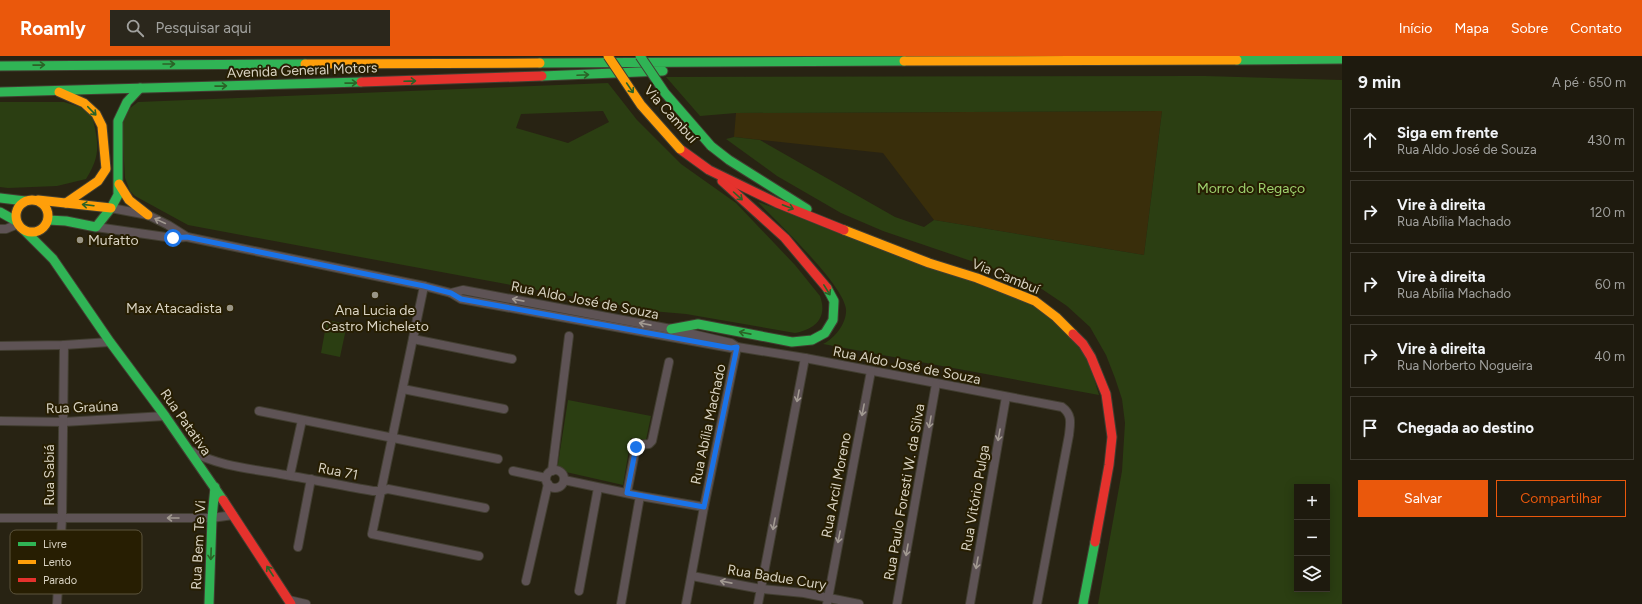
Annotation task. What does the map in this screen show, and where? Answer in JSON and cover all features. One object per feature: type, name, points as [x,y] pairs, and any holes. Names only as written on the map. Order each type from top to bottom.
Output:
[{"type":"main road","name":"Via Cambuí","points":[[608,56],[641,105],[680,149],[709,170],[777,203],[877,243],[977,278],[1035,301],[1056,317],[1083,344],[1091,357],[1106,394],[1110,411],[1112,437],[1109,465],[1083,604]]},
{"type":"main road","name":"Via Cambuí","points":[[640,56],[665,93],[711,146],[728,160],[835,226]]},
{"type":"main road","points":[[0,66],[1342,59]]},
{"type":"main road","name":"Avenida General Motors","points":[[0,92],[59,92],[140,88],[544,77],[858,61]]},
{"type":"main road","points":[[25,201],[18,207],[16,212],[20,225],[33,232],[42,228],[47,223],[66,221],[96,227],[111,208],[118,195],[118,121],[127,102],[140,88]]},
{"type":"main road","points":[[59,92],[84,102],[96,114],[102,126],[106,169],[98,182],[66,203]]},
{"type":"main road","points":[[672,329],[698,324],[792,342],[812,340],[825,334],[833,320],[834,302],[826,287],[786,238],[709,170]]},
{"type":"main road","points":[[118,184],[129,200],[148,215]]},
{"type":"main road","points":[[0,198],[25,201],[33,199],[111,208]]},
{"type":"main road","points":[[38,200],[47,210],[47,223]]},
{"type":"main road","name":"Rua Patativa","points":[[0,212],[20,225],[53,259],[110,342],[215,487],[290,602]]},
{"type":"main road","name":"Rua Patativa","points":[[47,223],[43,234],[53,259]]},
{"type":"main road","name":"Rua Bem Te Vi","points":[[209,604],[212,518],[215,487]]},
{"type":"street","name":"Rua Aldo José de Souza","points":[[111,208],[148,215],[187,237]]},
{"type":"street","points":[[0,229],[20,225]]},
{"type":"street","name":"Rua Aldo José de Souza","points":[[96,227],[173,238],[187,237],[424,286],[451,293],[461,299],[636,332],[731,348],[737,347],[806,358],[1062,407],[1069,414],[1071,419],[1069,435],[1037,604]]},
{"type":"street","points":[[424,286],[372,534],[479,556]]},
{"type":"street","name":"Rua Aldo José de Souza","points":[[451,293],[463,290],[672,329],[731,343],[737,347]]},
{"type":"street","points":[[526,581],[547,481],[552,471],[569,336]]},
{"type":"street","points":[[413,339],[512,359]]},
{"type":"street","points":[[0,346],[64,345],[110,342]]},
{"type":"street","name":"Rua Sabiá","points":[[61,530],[64,345]]},
{"type":"street","name":"Rua Abília Machado","points":[[686,604],[704,507],[737,347]]},
{"type":"street","points":[[758,604],[806,358]]},
{"type":"street","points":[[627,493],[636,447],[637,445],[649,444],[652,441],[669,362]]},
{"type":"street","name":"Rua Arcil Moreno","points":[[827,601],[871,371]]},
{"type":"street","name":"Rua Paulo Foresti W. da Silva","points":[[897,604],[936,384]]},
{"type":"street","points":[[403,389],[504,409]]},
{"type":"street","name":"Rua Vitório Pulga","points":[[970,604],[1006,397]]},
{"type":"street","points":[[259,411],[498,459]]},
{"type":"street","name":"Rua Graúna","points":[[0,420],[62,422],[165,416]]},
{"type":"street","points":[[290,476],[302,420]]},
{"type":"street","name":"Rua 71","points":[[188,449],[204,458],[232,466],[373,491],[381,492],[388,489],[485,508]]},
{"type":"street","points":[[207,476],[214,466],[232,466]]},
{"type":"street","points":[[513,471],[547,481],[553,487],[559,487],[564,480]]},
{"type":"street","points":[[552,471],[561,472],[564,480]]},
{"type":"street","points":[[298,547],[311,479]]},
{"type":"street","points":[[564,480],[598,488],[704,507]]},
{"type":"street","points":[[579,591],[598,488]]},
{"type":"street","points":[[621,604],[640,496]]},
{"type":"street","points":[[0,518],[212,518],[233,515]]},
{"type":"street","name":"Rua Badue Cury","points":[[692,576],[827,601],[859,604]]},
{"type":"street","name":"Rua Sabiá","points":[[57,604],[58,594]]},
{"type":"street","points":[[290,602],[306,604]]},
{"type":"shaded area","points":[[1162,111],[1144,255],[934,220],[883,153],[734,137],[736,113]]},
{"type":"green space","name":"Morro do Regaço","points":[[1205,76],[1342,80],[1342,604],[1098,604],[1122,471],[1125,423],[1122,399],[1115,378],[1106,355],[1090,327],[1067,306],[1030,281],[883,231],[841,213],[777,176],[726,139],[734,137],[760,140],[895,217],[924,227],[934,220],[1144,255],[1162,111],[736,113],[700,116],[666,77]]},
{"type":"green space","points":[[608,83],[637,120],[681,164],[736,203],[795,265],[820,296],[822,304],[821,316],[814,325],[808,329],[795,333],[686,314],[651,311],[188,225],[135,196],[130,191],[125,178],[122,127],[125,112],[138,102]],"holes":[[[603,111],[609,122],[568,143],[516,128],[521,114]]]},
{"type":"green space","points":[[0,102],[64,102],[80,107],[92,115],[97,141],[97,155],[86,179],[57,186],[0,187]]},
{"type":"green space","points":[[758,202],[841,231],[1033,304],[1066,333],[1080,349],[1091,368],[1099,395],[823,344],[836,334],[845,320],[846,309],[842,298],[822,270],[794,238]]},
{"type":"green space","points":[[327,320],[347,324],[340,357],[321,353]]},
{"type":"green space","points":[[568,400],[651,416],[646,440],[631,438],[623,485],[557,470]]},
{"type":"traffic: fast","points":[[640,56],[665,93],[711,146]]},
{"type":"traffic: fast","points":[[1237,60],[1342,59]]},
{"type":"traffic: fast","points":[[540,63],[904,61]]},
{"type":"traffic: fast","points":[[0,66],[305,64]]},
{"type":"traffic: fast","points":[[542,76],[663,71]]},
{"type":"traffic: fast","points":[[0,92],[361,82]]},
{"type":"traffic: fast","points":[[48,220],[66,221],[96,227],[111,208],[118,195],[118,121],[127,102],[140,88]]},
{"type":"traffic: fast","points":[[711,146],[729,160],[807,209]]},
{"type":"traffic: fast","points":[[0,198],[25,201]]},
{"type":"traffic: fast","points":[[0,212],[16,221]]},
{"type":"traffic: fast","points":[[24,230],[53,259],[110,342],[165,416],[223,500]]},
{"type":"traffic: fast","points":[[671,329],[698,324],[792,342],[812,340],[825,333],[833,320],[834,301],[827,288]]},
{"type":"traffic: fast","points":[[209,604],[212,518],[215,487]]},
{"type":"traffic: fast","points":[[1083,604],[1095,542]]},
{"type":"traffic: slow","points":[[608,56],[641,105],[680,149]]},
{"type":"traffic: slow","points":[[904,61],[1237,60]]},
{"type":"traffic: slow","points":[[305,64],[540,63]]},
{"type":"traffic: slow","points":[[59,92],[84,103],[96,114],[102,126],[106,169],[98,181],[66,203]]},
{"type":"traffic: slow","points":[[119,184],[129,200],[148,215]]},
{"type":"traffic: slow","points":[[29,200],[35,200],[45,207],[48,216],[47,222],[41,229],[35,232],[29,232],[19,225],[16,219],[16,213],[23,203],[29,200]]},
{"type":"traffic: slow","points":[[38,200],[111,208]]},
{"type":"traffic: slow","points":[[844,230],[929,263],[977,278],[1035,301],[1056,317],[1073,334]]},
{"type":"traffic: jam","points":[[361,82],[542,76]]},
{"type":"traffic: jam","points":[[680,149],[709,170],[777,203],[844,230]]},
{"type":"traffic: jam","points":[[722,181],[785,238],[827,288]]},
{"type":"traffic: jam","points":[[1073,334],[1083,344],[1091,357],[1106,394],[1112,437],[1109,465],[1095,542]]},
{"type":"traffic: jam","points":[[223,500],[291,604]]},
{"type":"place","name":"Mufatto","points":[[80,240]]},
{"type":"place","name":"Ana Lucia de Castro Micheleto","points":[[375,295]]},
{"type":"place","name":"Max Atacadista","points":[[230,308]]},
{"type":"route","points":[[173,238],[187,237],[424,286],[451,293],[461,299],[636,332],[731,348],[737,347],[704,507],[627,493],[636,447]]}]
